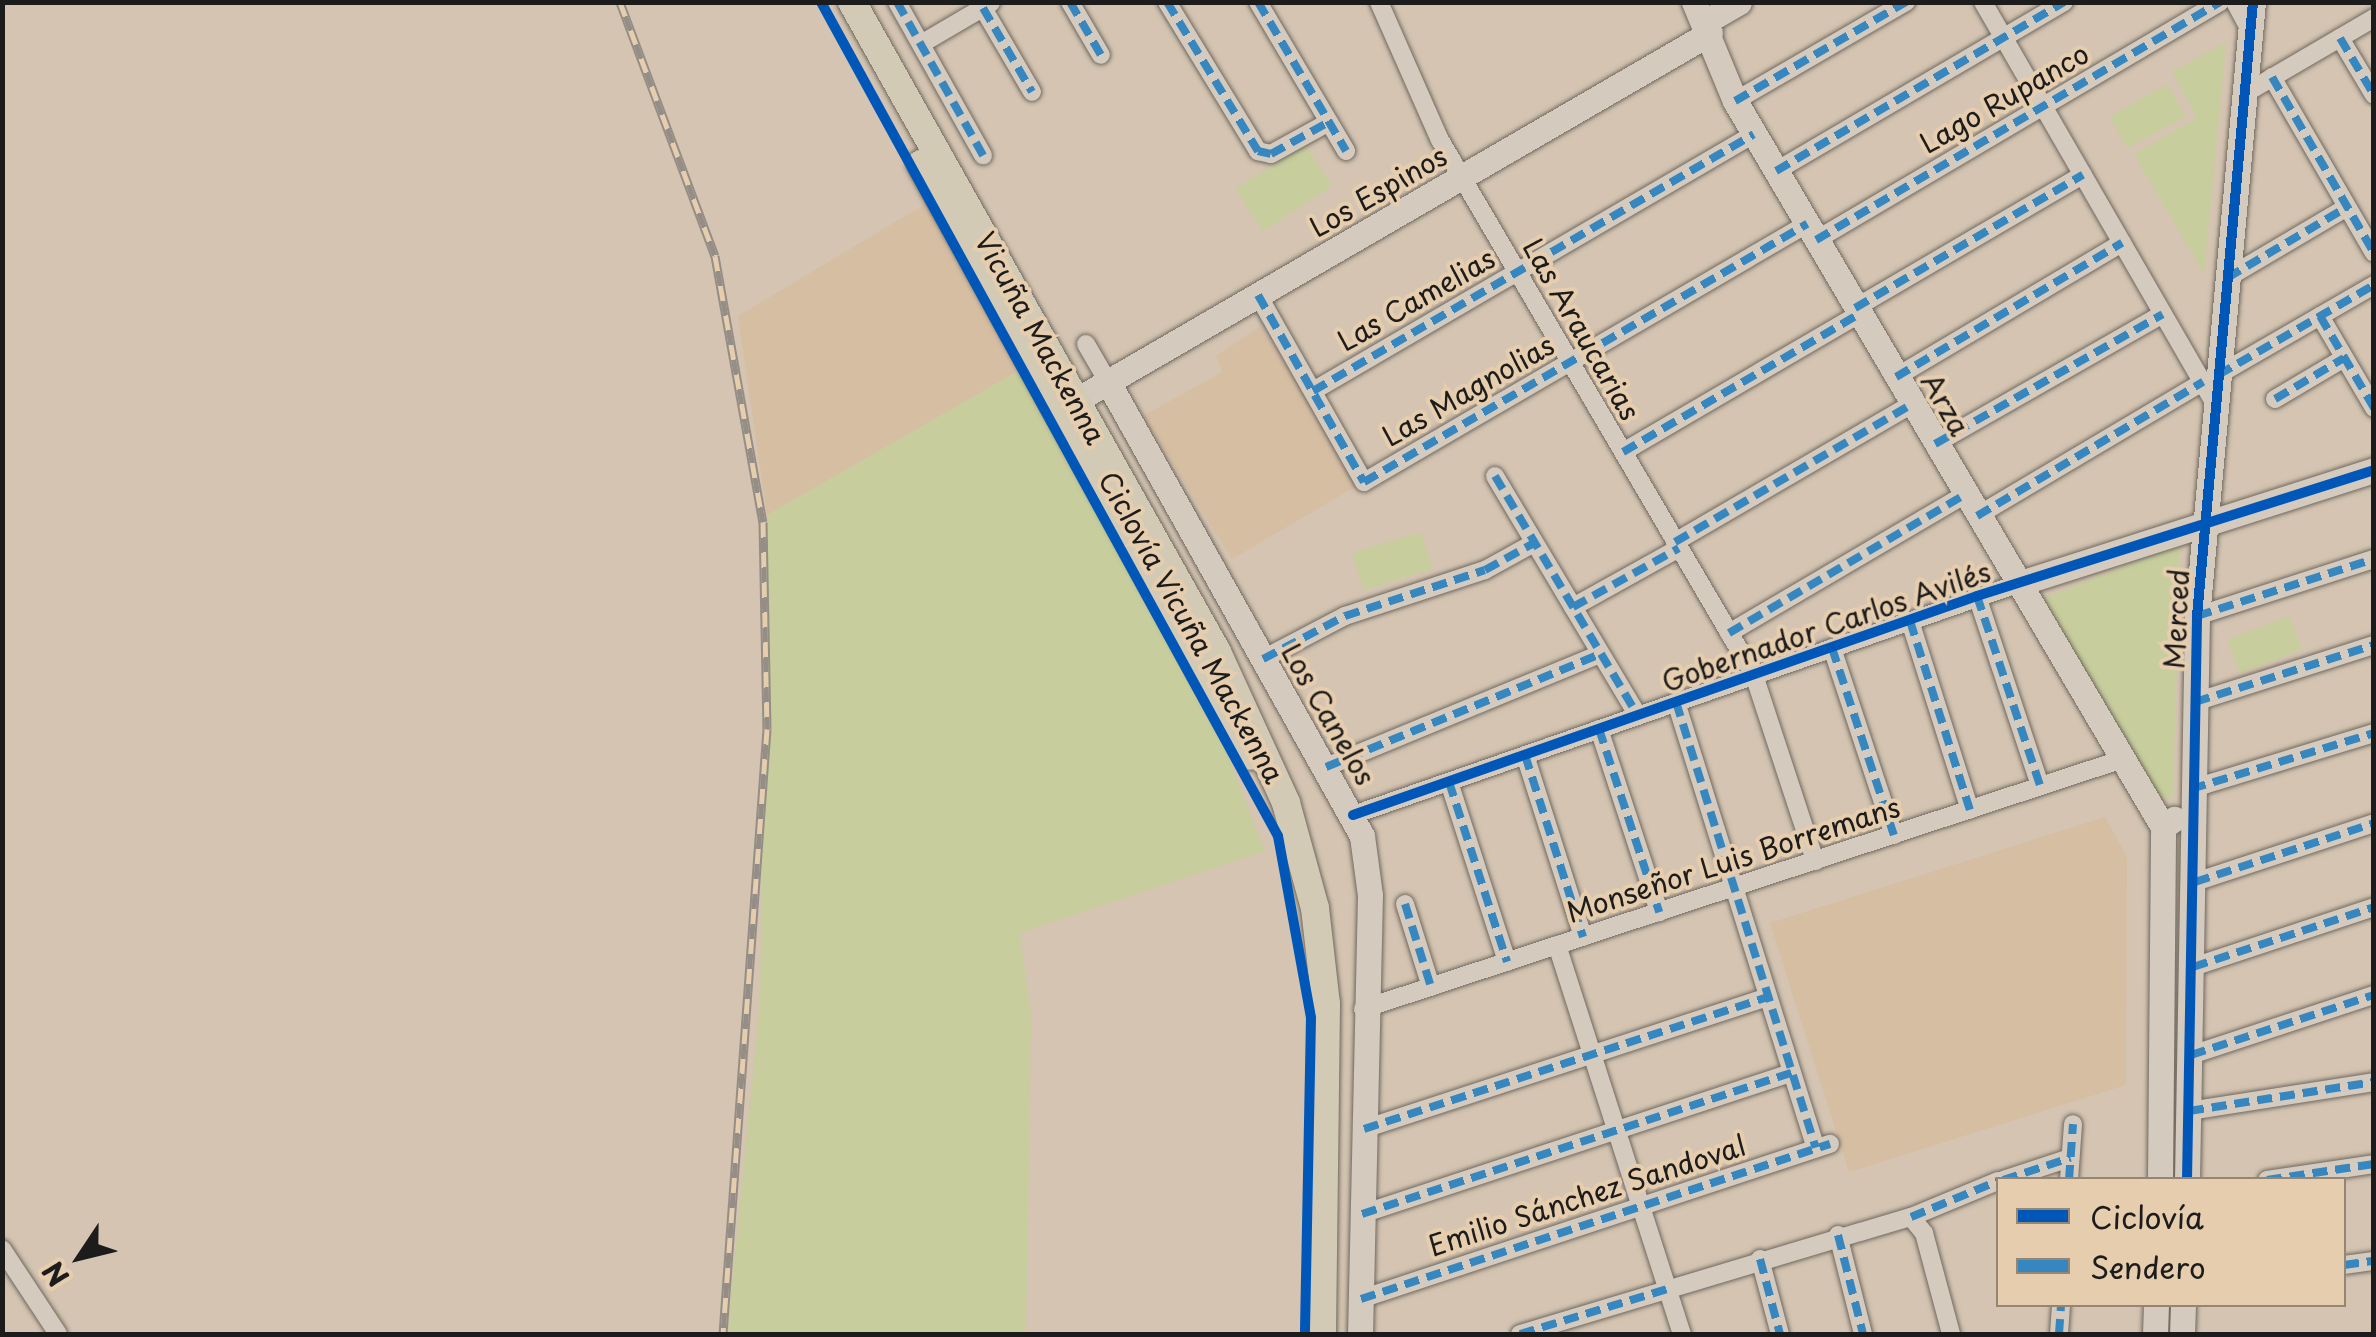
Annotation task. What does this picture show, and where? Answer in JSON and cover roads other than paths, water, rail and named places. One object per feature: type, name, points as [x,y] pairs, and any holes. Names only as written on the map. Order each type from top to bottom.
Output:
[{"type":"main road","name":"Vicuña Mackenna","points":[[832,2],[1236,687],[1298,840],[1326,1004],[1322,1334]]},
{"type":"main road","name":"Vicuña Mackenna","points":[[852,2],[1067,406]]},
{"type":"street","points":[[897,2],[983,156]]},
{"type":"street","points":[[1070,2],[1101,54]]},
{"type":"street","points":[[1168,2],[1258,151],[1271,154],[1328,122]]},
{"type":"street","points":[[1258,2],[1346,150]]},
{"type":"street","name":"Las Araucarias","points":[[1378,2],[1462,177],[1754,675],[1815,860]]},
{"type":"street","name":"Los Espinos","points":[[1067,406],[1462,177],[1703,19],[1739,2]]},
{"type":"street","points":[[1735,102],[1906,2]]},
{"type":"street","points":[[1983,2],[2163,314],[2212,387]]},
{"type":"street","points":[[1776,172],[2064,2]]},
{"type":"street","name":"Lago Rupanco","points":[[1811,232],[2044,106],[2220,2]]},
{"type":"street","points":[[2234,2],[2250,30]]},
{"type":"street","name":"Merced","points":[[2187,1177],[2197,616],[2212,387],[2227,278],[2252,2]]},
{"type":"street","points":[[920,44],[987,5],[1032,92]]},
{"type":"street","points":[[2244,94],[2374,18]]},
{"type":"street","name":"Arza","points":[[1703,19],[1735,102],[2120,760],[2163,826]]},
{"type":"street","points":[[2340,38],[2374,95]]},
{"type":"street","points":[[2272,77],[2374,253]]},
{"type":"street","name":"Las Camelias","points":[[1313,391],[1754,134]]},
{"type":"street","points":[[1623,452],[2083,174]]},
{"type":"street","points":[[2227,278],[2347,207]]},
{"type":"street","name":"Las Magnolias","points":[[1313,391],[1364,482],[1570,362],[1811,232]]},
{"type":"street","points":[[1896,376],[2122,244]]},
{"type":"street","points":[[1728,634],[1970,505],[2212,387],[2374,285]]},
{"type":"street","points":[[1258,295],[1313,391]]},
{"type":"street","points":[[1935,444],[2163,314]]},
{"type":"street","points":[[2320,316],[2374,408]]},
{"type":"street","name":"Los Canelos","points":[[1086,344],[1353,815],[1369,874],[1363,1009],[1360,1334]]},
{"type":"street","points":[[2275,399],[2344,358]]},
{"type":"street","points":[[1573,607],[1912,404]]},
{"type":"street","name":"Gobernador Carlos Avilés","points":[[1353,815],[1977,596],[2374,470]]},
{"type":"street","points":[[1495,476],[1638,716]]},
{"type":"street","points":[[1263,659],[1345,616],[1485,570],[1534,543]]},
{"type":"street","points":[[2197,616],[2374,558]]},
{"type":"street","points":[[1977,596],[2040,786]]},
{"type":"street","points":[[1910,621],[1970,810]]},
{"type":"street","points":[[2195,702],[2374,645]]},
{"type":"street","points":[[1832,648],[1894,835]]},
{"type":"street","points":[[1326,767],[1392,732],[1548,682],[1600,654]]},
{"type":"street","points":[[1362,1214],[1791,1073],[1676,702]]},
{"type":"street","points":[[1600,729],[1659,912]]},
{"type":"street","points":[[2160,1177],[2163,826],[2191,799],[2374,732]]},
{"type":"street","points":[[1525,755],[1583,937]]},
{"type":"street","name":"Monseñor Luis Borremans","points":[[1363,1009],[2120,760]]},
{"type":"street","points":[[1449,782],[1507,962]]},
{"type":"street","points":[[2194,882],[2374,823]]},
{"type":"street","points":[[1405,904],[1431,986]]},
{"type":"street","points":[[2193,967],[2374,908]]},
{"type":"street","points":[[1557,945],[1644,1205],[1682,1334]]},
{"type":"street","points":[[2191,1054],[2374,995]]},
{"type":"street","points":[[1364,1128],[1767,997]]},
{"type":"street","name":"Emilio Sánchez Sandoval","points":[[1360,1299],[1823,1146],[1791,1073]]},
{"type":"street","points":[[2190,1111],[2374,1082]]},
{"type":"street","points":[[2069,1177],[2072,1124]]},
{"type":"street","points":[[2010,1177],[2070,1158]]},
{"type":"street","points":[[2287,1177],[2374,1164]]},
{"type":"street","points":[[1520,1334],[1838,1235],[1911,1217],[1996,1182]]},
{"type":"street","points":[[1911,1217],[1924,1233],[1952,1334]]},
{"type":"street","points":[[1838,1235],[1863,1334]]},
{"type":"street","points":[[2,1249],[58,1334]]},
{"type":"street","points":[[1760,1260],[1780,1334]]},
{"type":"street","points":[[2346,1266],[2374,1261]]},
{"type":"street","points":[[2059,1334],[2061,1307]]},
{"type":"street","points":[[2156,1307],[2156,1334]]},
{"type":"street","points":[[2182,1334],[2183,1307]]},
{"type":"street","points":[[1584,1315],[1589,1334]]},
{"type":"railway","points":[[620,2],[715,256],[763,522],[767,729],[723,1334]]}]
